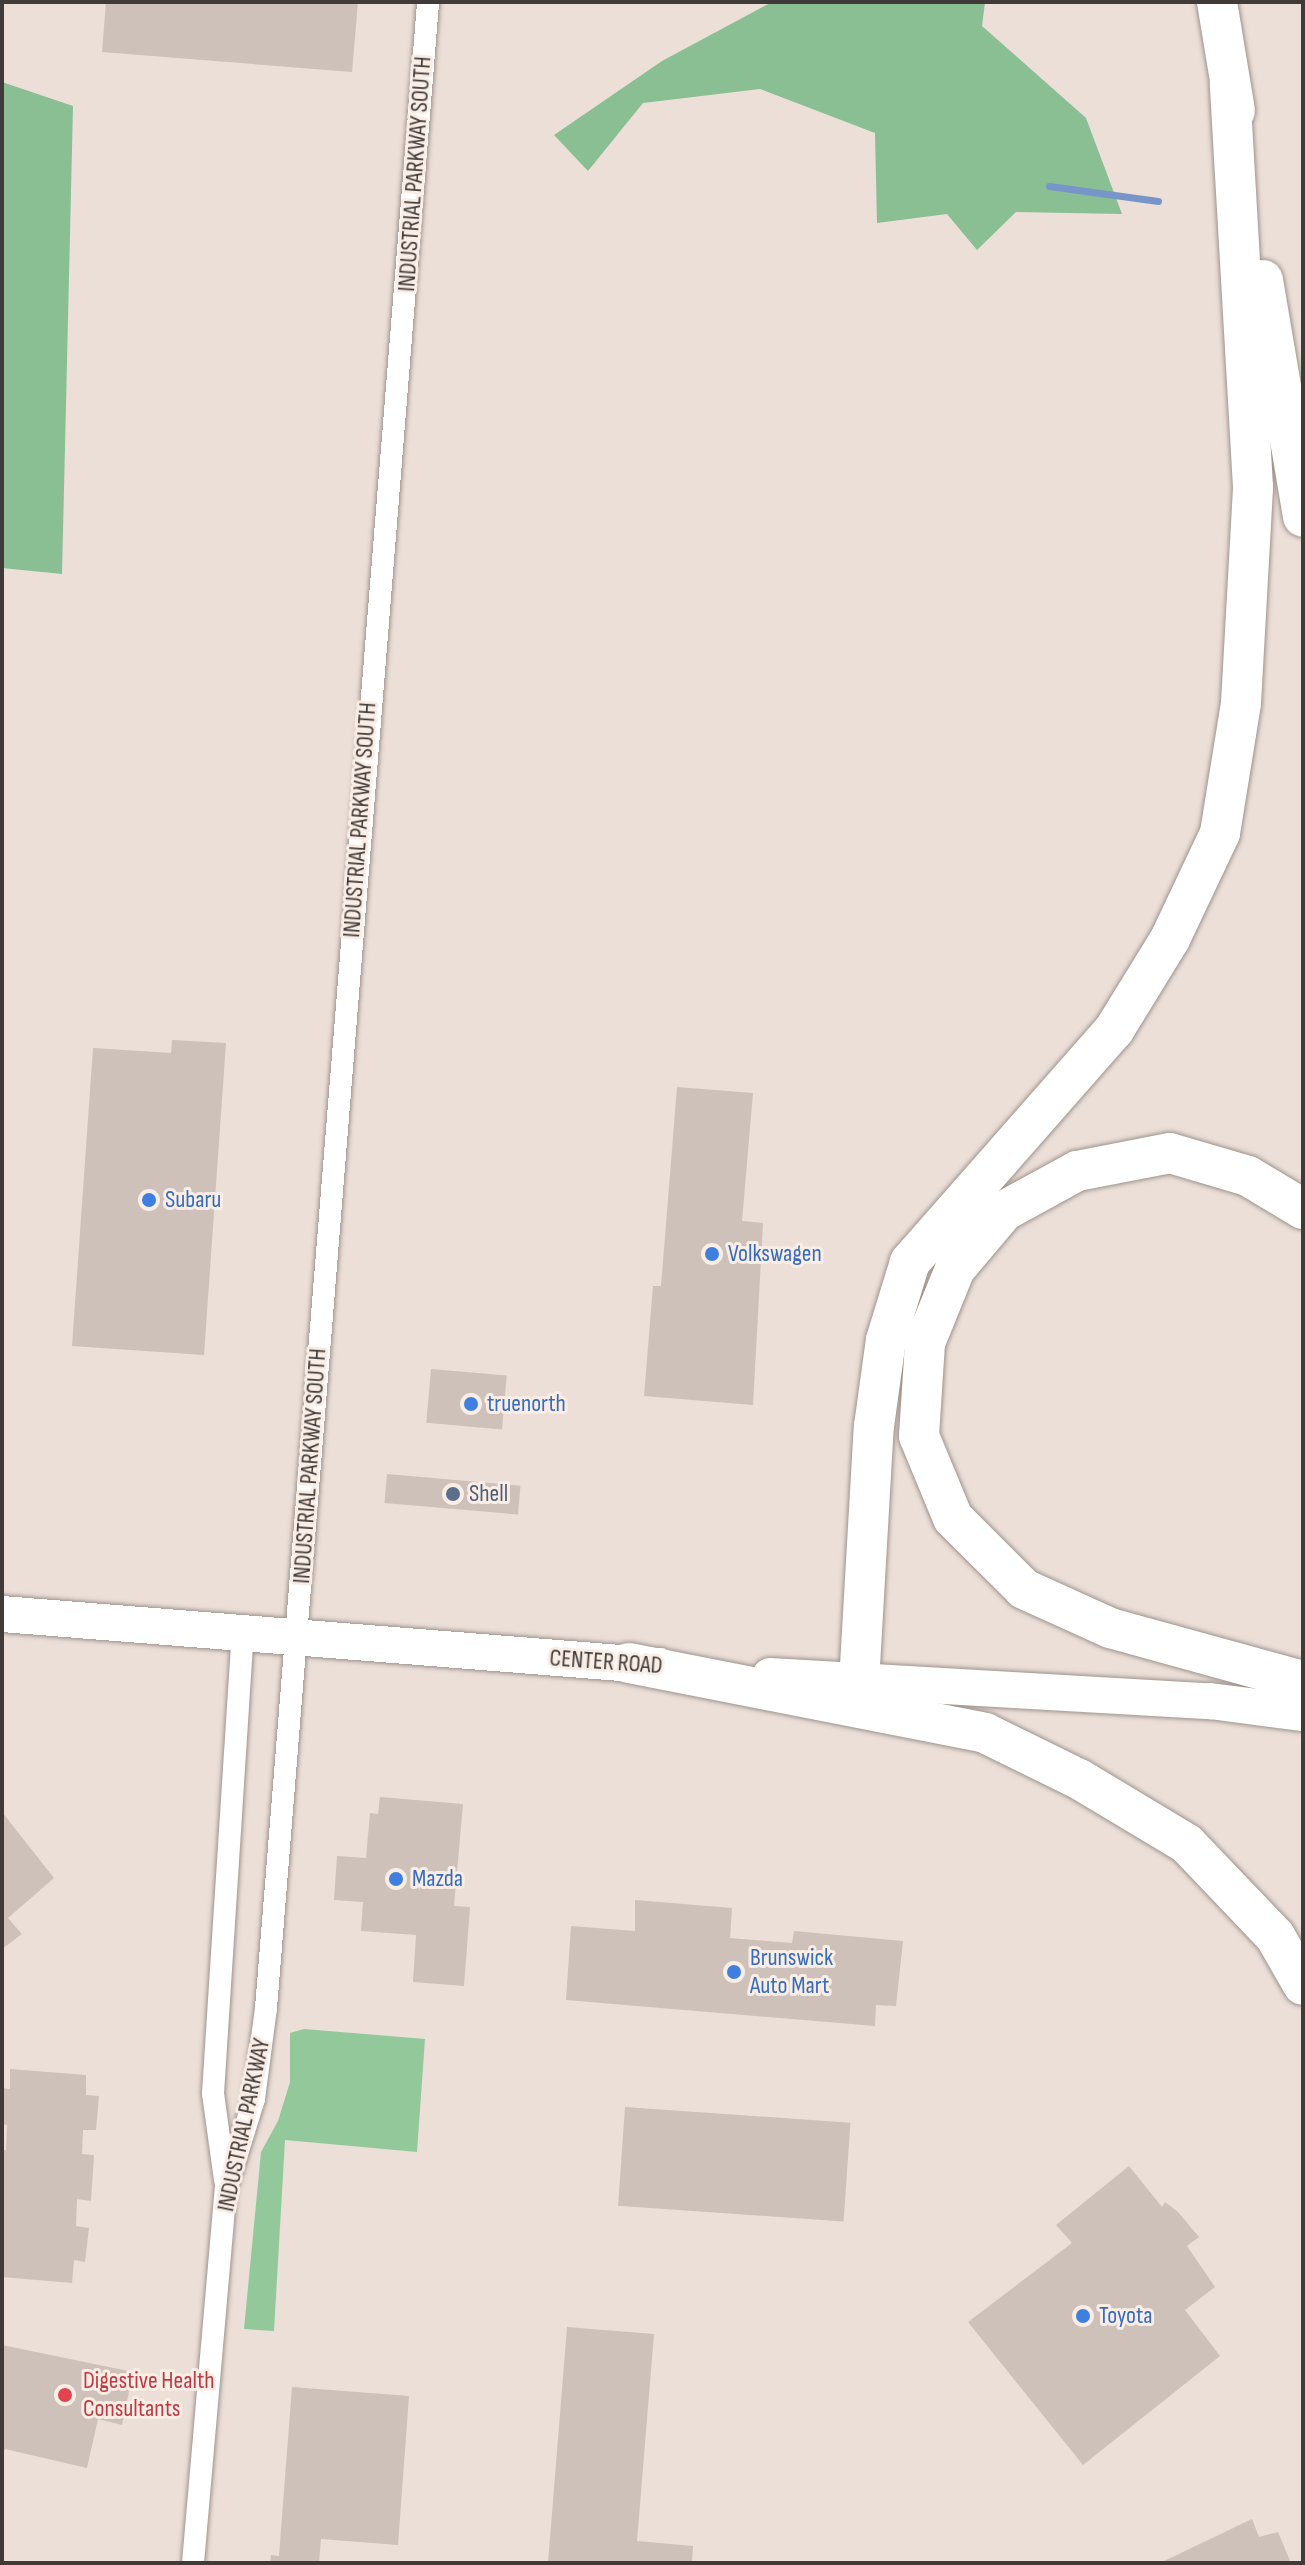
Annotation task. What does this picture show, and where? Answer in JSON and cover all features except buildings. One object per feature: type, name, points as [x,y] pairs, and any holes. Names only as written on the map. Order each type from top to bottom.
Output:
[{"type":"highway","points":[[1217,2],[1303,517]]},
{"type":"highway","points":[[859,1683],[874,1426],[886,1340],[910,1262],[1114,1030],[1170,939],[1220,833],[1241,703],[1253,487],[1230,84]]},
{"type":"highway","points":[[1303,1209],[1248,1176],[1170,1153],[1077,1171],[1004,1211],[955,1269],[925,1343],[919,1436],[953,1518],[1024,1589],[1110,1628],[1303,1681]]},
{"type":"highway","points":[[629,1663],[985,1733],[1079,1779],[1187,1844],[1275,1936],[1303,1985]]},
{"type":"main road","name":"CENTER ROAD","points":[[2,1614],[859,1683],[1210,1701],[1303,1713]]},
{"type":"main road","name":"CENTER ROAD","points":[[1210,1701],[1303,1689]]},
{"type":"street","name":"INDUSTRIAL PARKWAY SOUTH","points":[[296,1638],[428,2]]},
{"type":"street","points":[[226,2189],[213,2093],[243,1634]]},
{"type":"street","name":"INDUSTRIAL PARKWAY","points":[[193,2563],[226,2189],[254,2099],[266,2008],[296,1638]]},
{"type":"green space","points":[[772,2],[985,2],[982,26],[1086,118],[1122,214],[1016,212],[977,250],[947,214],[877,223],[875,133],[760,89],[643,103],[588,171],[554,135],[662,61]]},
{"type":"green space","points":[[2,82],[73,106],[62,574],[2,568]]},
{"type":"green space","points":[[304,2029],[425,2039],[417,2152],[285,2140],[274,2331],[244,2329],[261,2152],[278,2121],[290,2082],[290,2033]]},
{"type":"waterway","points":[[1049,186],[1158,201]]},
{"type":"place","name":"Subaru","points":[[149,1200]]},
{"type":"place","name":"Volkswagen","points":[[712,1254]]},
{"type":"place","name":"truenorth","points":[[471,1404]]},
{"type":"place","name":"Shell","points":[[453,1494]]},
{"type":"place","name":"Mazda","points":[[396,1879]]},
{"type":"place","name":"Brunswick Auto Mart","points":[[734,1972]]},
{"type":"place","name":"Toyota","points":[[1083,2316]]},
{"type":"place","name":"Digestive Health Consultants","points":[[65,2395]]}]
